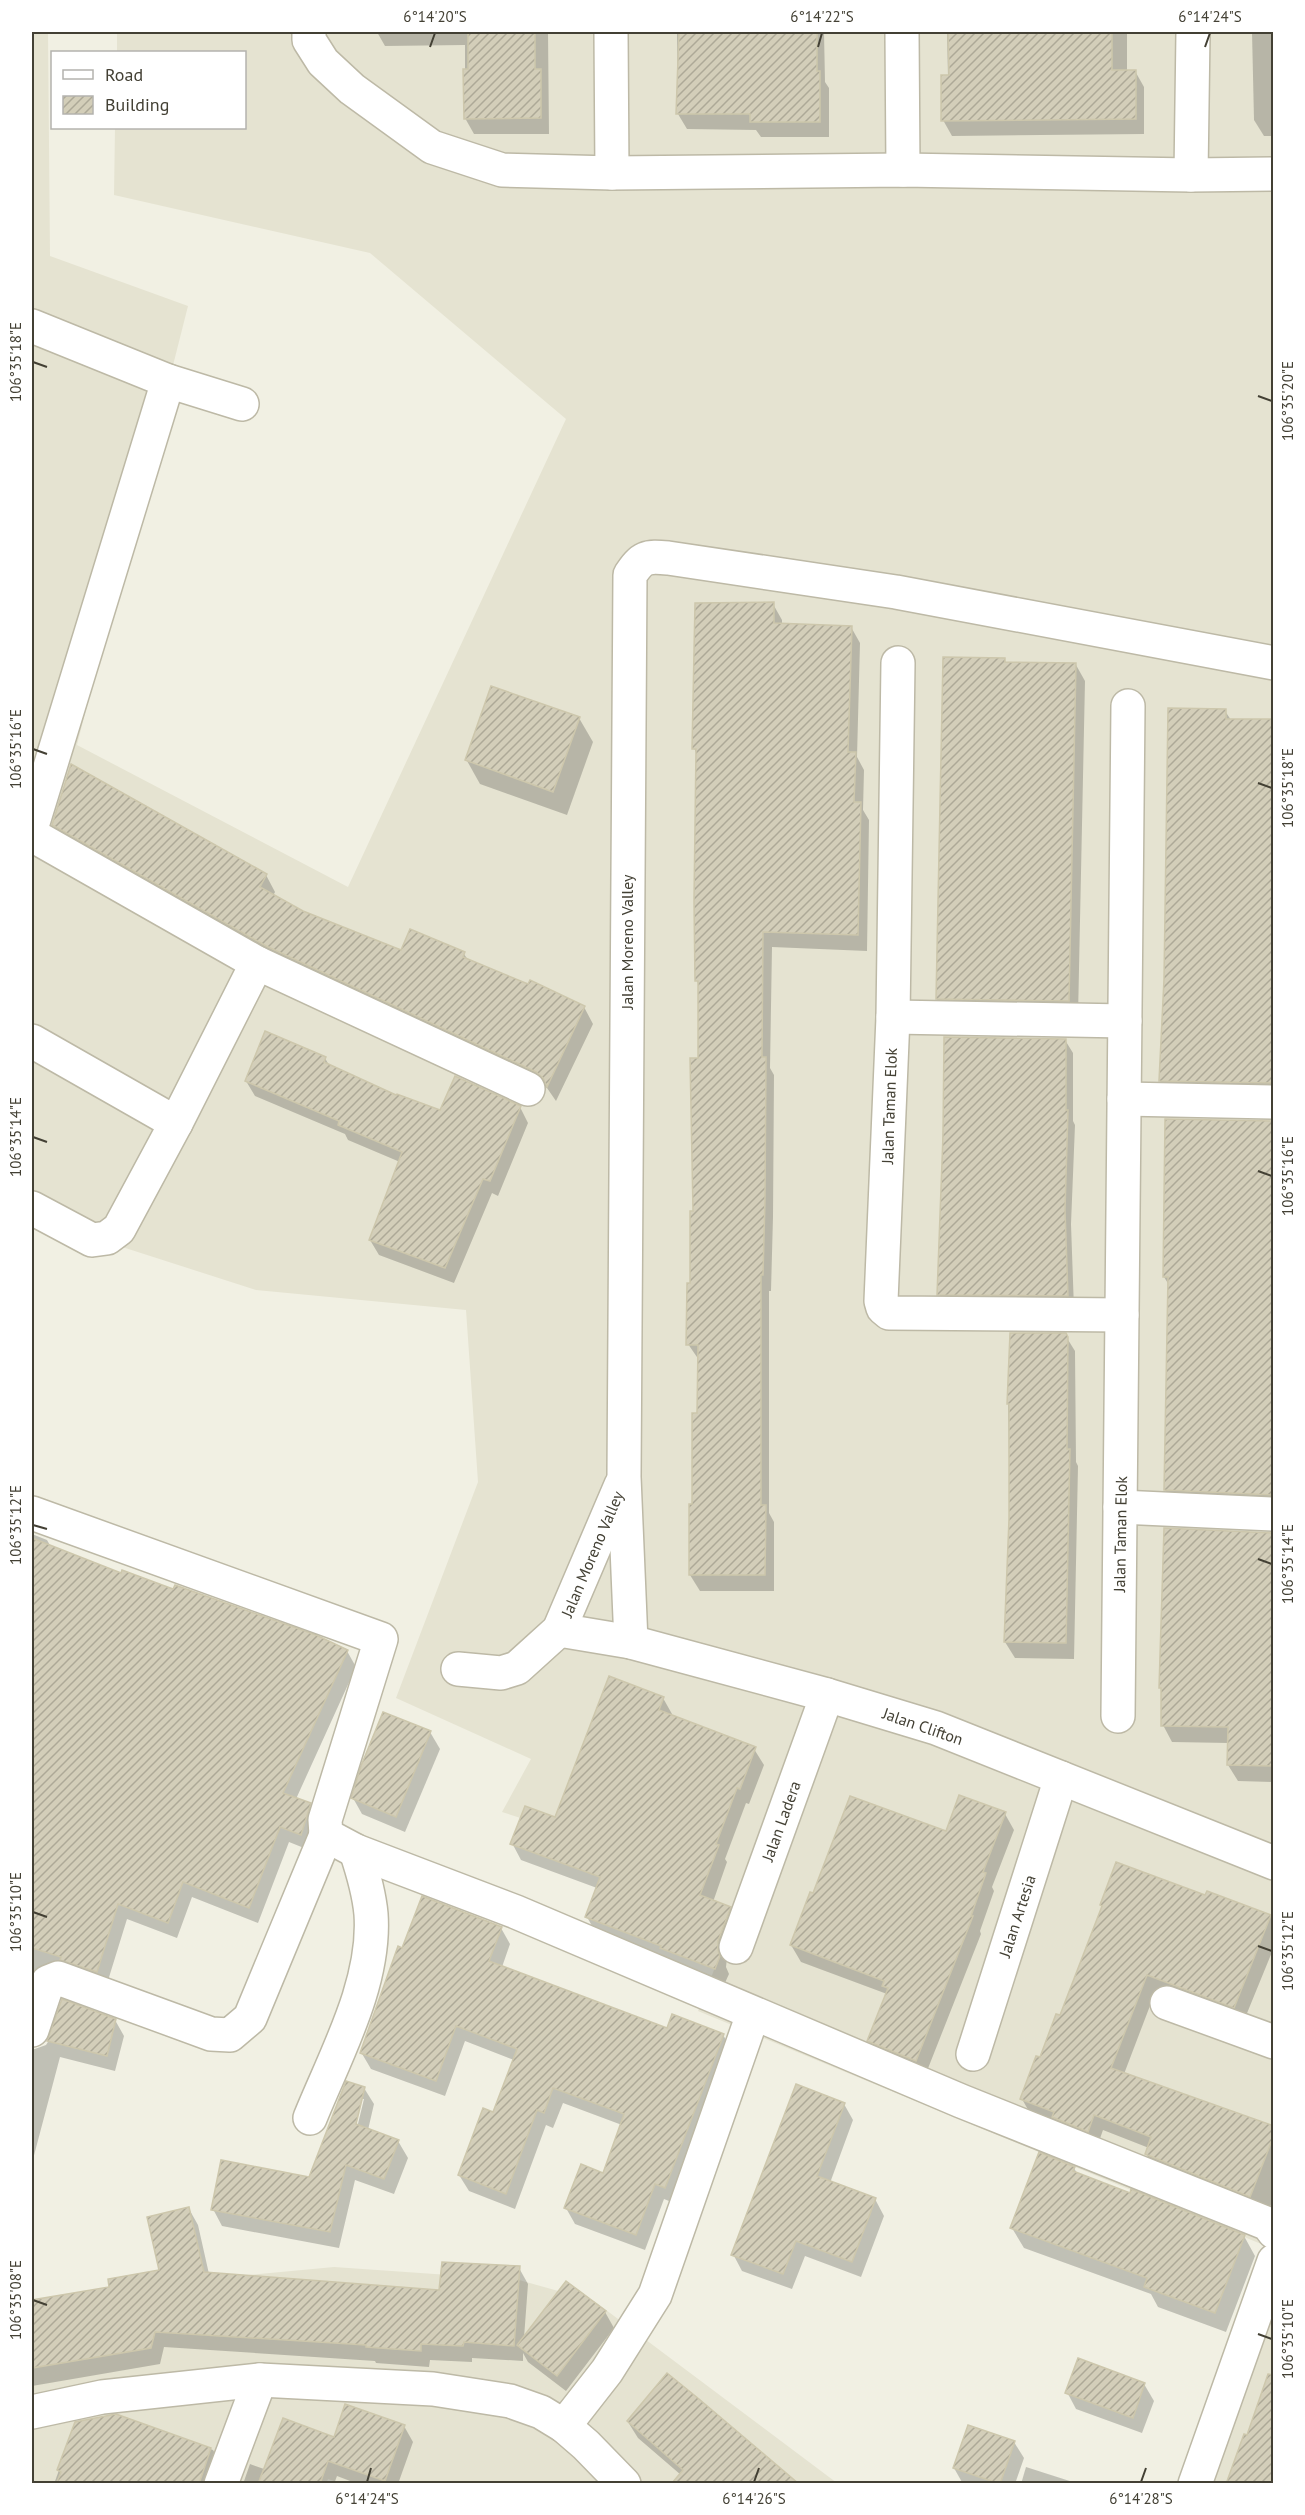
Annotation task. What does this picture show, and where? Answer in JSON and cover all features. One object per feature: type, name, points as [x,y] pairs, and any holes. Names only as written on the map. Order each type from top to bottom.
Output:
[{"type":"street","points":[[611,32],[612,173]]},
{"type":"street","points":[[902,32],[903,170]]},
{"type":"street","points":[[1191,176],[1193,32]]},
{"type":"street","points":[[309,36],[323,62],[352,89],[432,147],[502,170],[612,173],[903,170],[1191,176],[1274,174]]},
{"type":"street","points":[[32,326],[168,381],[242,404]]},
{"type":"street","points":[[32,826],[168,381]]},
{"type":"street","name":"Jalan Moreno Valley","points":[[631,1642],[624,1477],[630,575],[640,560],[652,556],[896,591],[1274,663]]},
{"type":"street","name":"Jalan Taman Elok","points":[[898,663],[892,1017],[883,1308],[889,1313],[1122,1315]]},
{"type":"street","name":"Jalan Taman Elok","points":[[1118,1716],[1128,706]]},
{"type":"street","points":[[32,835],[257,963],[528,1089]]},
{"type":"street","points":[[32,1208],[92,1240],[107,1239],[119,1229],[257,963]]},
{"type":"street","points":[[892,1017],[1125,1021]]},
{"type":"street","points":[[32,1041],[176,1123]]},
{"type":"street","points":[[1124,1099],[1274,1102]]},
{"type":"street","name":"Jalan Moreno Valley","points":[[560,1630],[624,1477]]},
{"type":"street","points":[[1120,1507],[1274,1514]]},
{"type":"street","points":[[32,1513],[381,1639],[325,1820],[326,1835],[250,2018],[230,2035],[211,2034],[58,1978],[48,1982],[32,2030]]},
{"type":"street","points":[[458,1669],[501,1673],[517,1668],[560,1630]]},
{"type":"street","name":"Jalan Clifton","points":[[560,1630],[631,1642],[827,1695],[936,1728],[1274,1863]]},
{"type":"street","name":"Jalan Ladera","points":[[736,1947],[827,1695]]},
{"type":"street","name":"Jalan Artesia","points":[[973,2054],[1061,1778]]},
{"type":"street","points":[[326,1835],[356,1851],[516,1912],[961,2101],[1268,2224],[1274,2232]]},
{"type":"street","points":[[310,2118],[362,1990],[369,1954],[371,1915],[365,1879],[356,1851]]},
{"type":"street","points":[[1167,2003],[1274,2042]]},
{"type":"street","points":[[564,2426],[607,2372],[655,2295],[753,2014]]},
{"type":"street","points":[[1195,2484],[1274,2261]]},
{"type":"street","points":[[221,2484],[260,2380]]},
{"type":"street","points":[[34,2418],[102,2397],[260,2380],[433,2389],[510,2401],[541,2412],[564,2426],[624,2484]]},
{"type":"shaded area","points":[[32,32],[48,32],[50,256],[188,306],[77,745],[348,887],[566,419],[370,253],[114,195],[115,129],[246,129],[246,51],[117,51],[117,32],[1273,32],[1273,2249],[698,2011],[721,1952],[615,1926],[649,1859],[502,1812],[531,1759],[396,1698],[478,1482],[466,1310],[256,1290],[32,1218]]},
{"type":"shaded area","points":[[334,2267],[519,2280],[594,2301],[837,2483],[343,2484],[328,2479],[326,2484],[32,2484],[32,2316],[161,2283]]},
{"type":"shaded area","points":[[1273,2278],[1273,2483],[1195,2484]]},
{"type":"building","points":[[468,32],[535,32],[535,69],[541,69],[541,118],[464,119],[463,69],[468,69]]},
{"type":"building","points":[[679,32],[817,32],[820,122],[750,122],[750,114],[676,114]]},
{"type":"building","points":[[948,32],[1112,32],[1112,70],[1136,70],[1136,119],[941,121],[941,75],[949,75]]},
{"type":"building","points":[[774,602],[774,623],[852,626],[848,752],[856,752],[854,802],[861,802],[858,935],[763,932],[762,1057],[766,1057],[765,1200],[763,1275],[761,1275],[761,1505],[766,1505],[765,1575],[689,1575],[692,1413],[697,1413],[698,1345],[686,1345],[687,1283],[690,1283],[690,1211],[693,1211],[690,1058],[698,1058],[698,981],[695,981],[694,901],[696,749],[692,749],[695,603]]},
{"type":"building","points":[[943,657],[1005,658],[1005,662],[1076,663],[1069,1001],[936,999]]},
{"type":"building","points":[[491,686],[580,717],[553,792],[465,760]]},
{"type":"building","points":[[1168,708],[1226,709],[1226,719],[1274,719],[1274,1083],[1159,1081],[1164,979]]},
{"type":"building","points":[[71,764],[267,874],[260,887],[303,911],[401,950],[410,929],[465,952],[463,957],[528,984],[530,980],[585,1006],[547,1087],[543,1078],[536,1072],[266,946],[52,825]]},
{"type":"building","points":[[265,1031],[326,1057],[324,1062],[396,1095],[440,1110],[455,1076],[521,1106],[490,1181],[483,1179],[445,1268],[369,1240],[402,1152],[338,1125],[339,1121],[245,1081]]},
{"type":"building","points":[[944,1037],[1066,1039],[1066,1110],[1068,1110],[1065,1210],[1068,1296],[937,1295]]},
{"type":"building","points":[[1165,1119],[1274,1121],[1274,1495],[1164,1490],[1168,1277],[1163,1277]]},
{"type":"building","points":[[1010,1333],[1066,1333],[1068,1337],[1067,1449],[1070,1449],[1066,1643],[1004,1642],[1009,1519],[1009,1404],[1007,1404]]},
{"type":"building","points":[[1164,1528],[1274,1533],[1274,1766],[1227,1765],[1228,1727],[1161,1726],[1161,1688],[1159,1688]]},
{"type":"building","points":[[32,1538],[121,1573],[122,1570],[173,1589],[175,1585],[316,1635],[348,1650],[283,1793],[311,1803],[301,1835],[280,1827],[249,1908],[183,1882],[168,1923],[118,1904],[97,1972],[32,1948]]},
{"type":"building","points":[[609,1676],[664,1697],[659,1710],[756,1747],[740,1789],[737,1788],[700,1895],[731,1907],[718,1941],[720,1956],[715,1969],[585,1917],[600,1877],[510,1844],[525,1806],[555,1817]]},
{"type":"building","points":[[383,1712],[431,1731],[396,1817],[351,1798]]},
{"type":"building","points":[[959,1795],[1006,1812],[983,1872],[986,1873],[971,1916],[973,1916],[916,2061],[867,2041],[888,1988],[882,1986],[884,1981],[790,1945],[810,1892],[813,1893],[850,1796],[946,1831]]},
{"type":"building","points":[[1116,1862],[1205,1895],[1207,1891],[1271,1915],[1234,2008],[1147,1975],[1111,2068],[1274,2126],[1274,2135],[1250,2197],[1145,2154],[1151,2137],[1094,2115],[1088,2132],[1052,2117],[1054,2112],[1020,2099],[1036,2056],[1040,2057],[1056,2014],[1060,2015],[1102,1906],[1100,1905]]},
{"type":"building","points":[[422,1896],[502,1927],[489,1961],[667,2028],[672,2014],[724,2034],[665,2188],[655,2184],[636,2235],[564,2208],[581,2164],[603,2173],[624,2114],[553,2088],[544,2113],[537,2110],[506,2194],[458,2175],[483,2108],[493,2112],[517,2049],[456,2026],[436,2081],[360,2053],[398,1946],[402,1948]]},
{"type":"building","points":[[62,1999],[116,2019],[107,2056],[47,2041]]},
{"type":"building","points":[[346,2081],[365,2087],[356,2124],[399,2140],[384,2179],[346,2165],[330,2232],[211,2210],[221,2160],[309,2177]]},
{"type":"building","points":[[796,2084],[845,2103],[817,2176],[876,2198],[852,2262],[796,2241],[783,2274],[731,2255]]},
{"type":"building","points":[[1039,2152],[1075,2167],[1073,2171],[1130,2193],[1131,2189],[1245,2235],[1215,2313],[1144,2287],[1147,2278],[1010,2228]]},
{"type":"building","points":[[189,2207],[204,2272],[439,2290],[442,2262],[520,2266],[514,2346],[464,2342],[463,2346],[421,2344],[421,2351],[366,2347],[366,2345],[155,2332],[151,2348],[32,2368],[32,2300],[109,2287],[108,2279],[159,2270],[147,2217]]},
{"type":"building","points":[[566,2281],[606,2311],[557,2376],[517,2345]]},
{"type":"building","points":[[1078,2358],[1145,2383],[1133,2418],[1065,2393]]},
{"type":"building","points":[[667,2373],[799,2484],[672,2483],[683,2470],[627,2421]]},
{"type":"building","points":[[1268,2374],[1274,2375],[1274,2484],[1226,2484],[1244,2434],[1247,2435]]},
{"type":"building","points":[[345,2404],[405,2425],[385,2481],[328,2461],[320,2484],[258,2484],[283,2418],[334,2437]]},
{"type":"building","points":[[116,2414],[211,2448],[199,2484],[56,2484],[61,2472],[57,2470],[75,2422]]},
{"type":"building","points":[[968,2425],[1015,2441],[1000,2484],[953,2468]]}]
